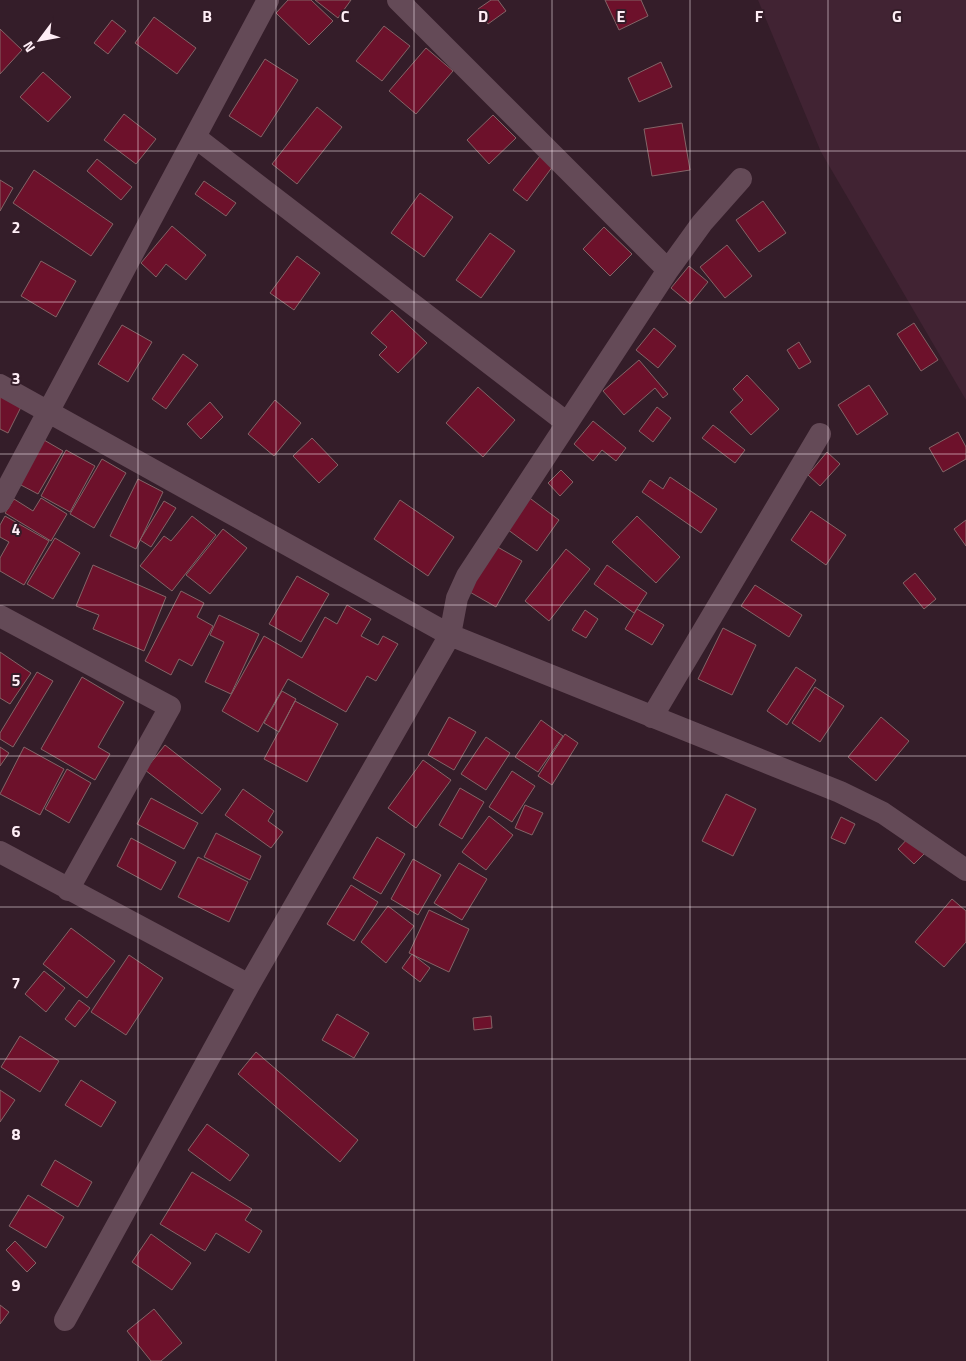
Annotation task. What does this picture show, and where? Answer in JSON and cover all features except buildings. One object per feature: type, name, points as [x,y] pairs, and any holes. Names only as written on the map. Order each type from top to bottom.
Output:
[{"type":"street","points":[[0,502],[268,0]]},
{"type":"street","points":[[398,0],[668,270]]},
{"type":"street","points":[[195,136],[568,423]]},
{"type":"street","points":[[65,1320],[249,985],[450,635],[457,598],[467,576],[668,270],[702,223],[741,179]]},
{"type":"street","points":[[0,385],[450,635],[840,792],[883,814],[966,870]]},
{"type":"street","points":[[652,717],[820,434]]},
{"type":"street","points":[[0,616],[170,707],[68,890]]},
{"type":"street","points":[[0,852],[249,985]]},
{"type":"shaded area","points":[[758,0],[966,0],[966,400],[821,152]]}]
